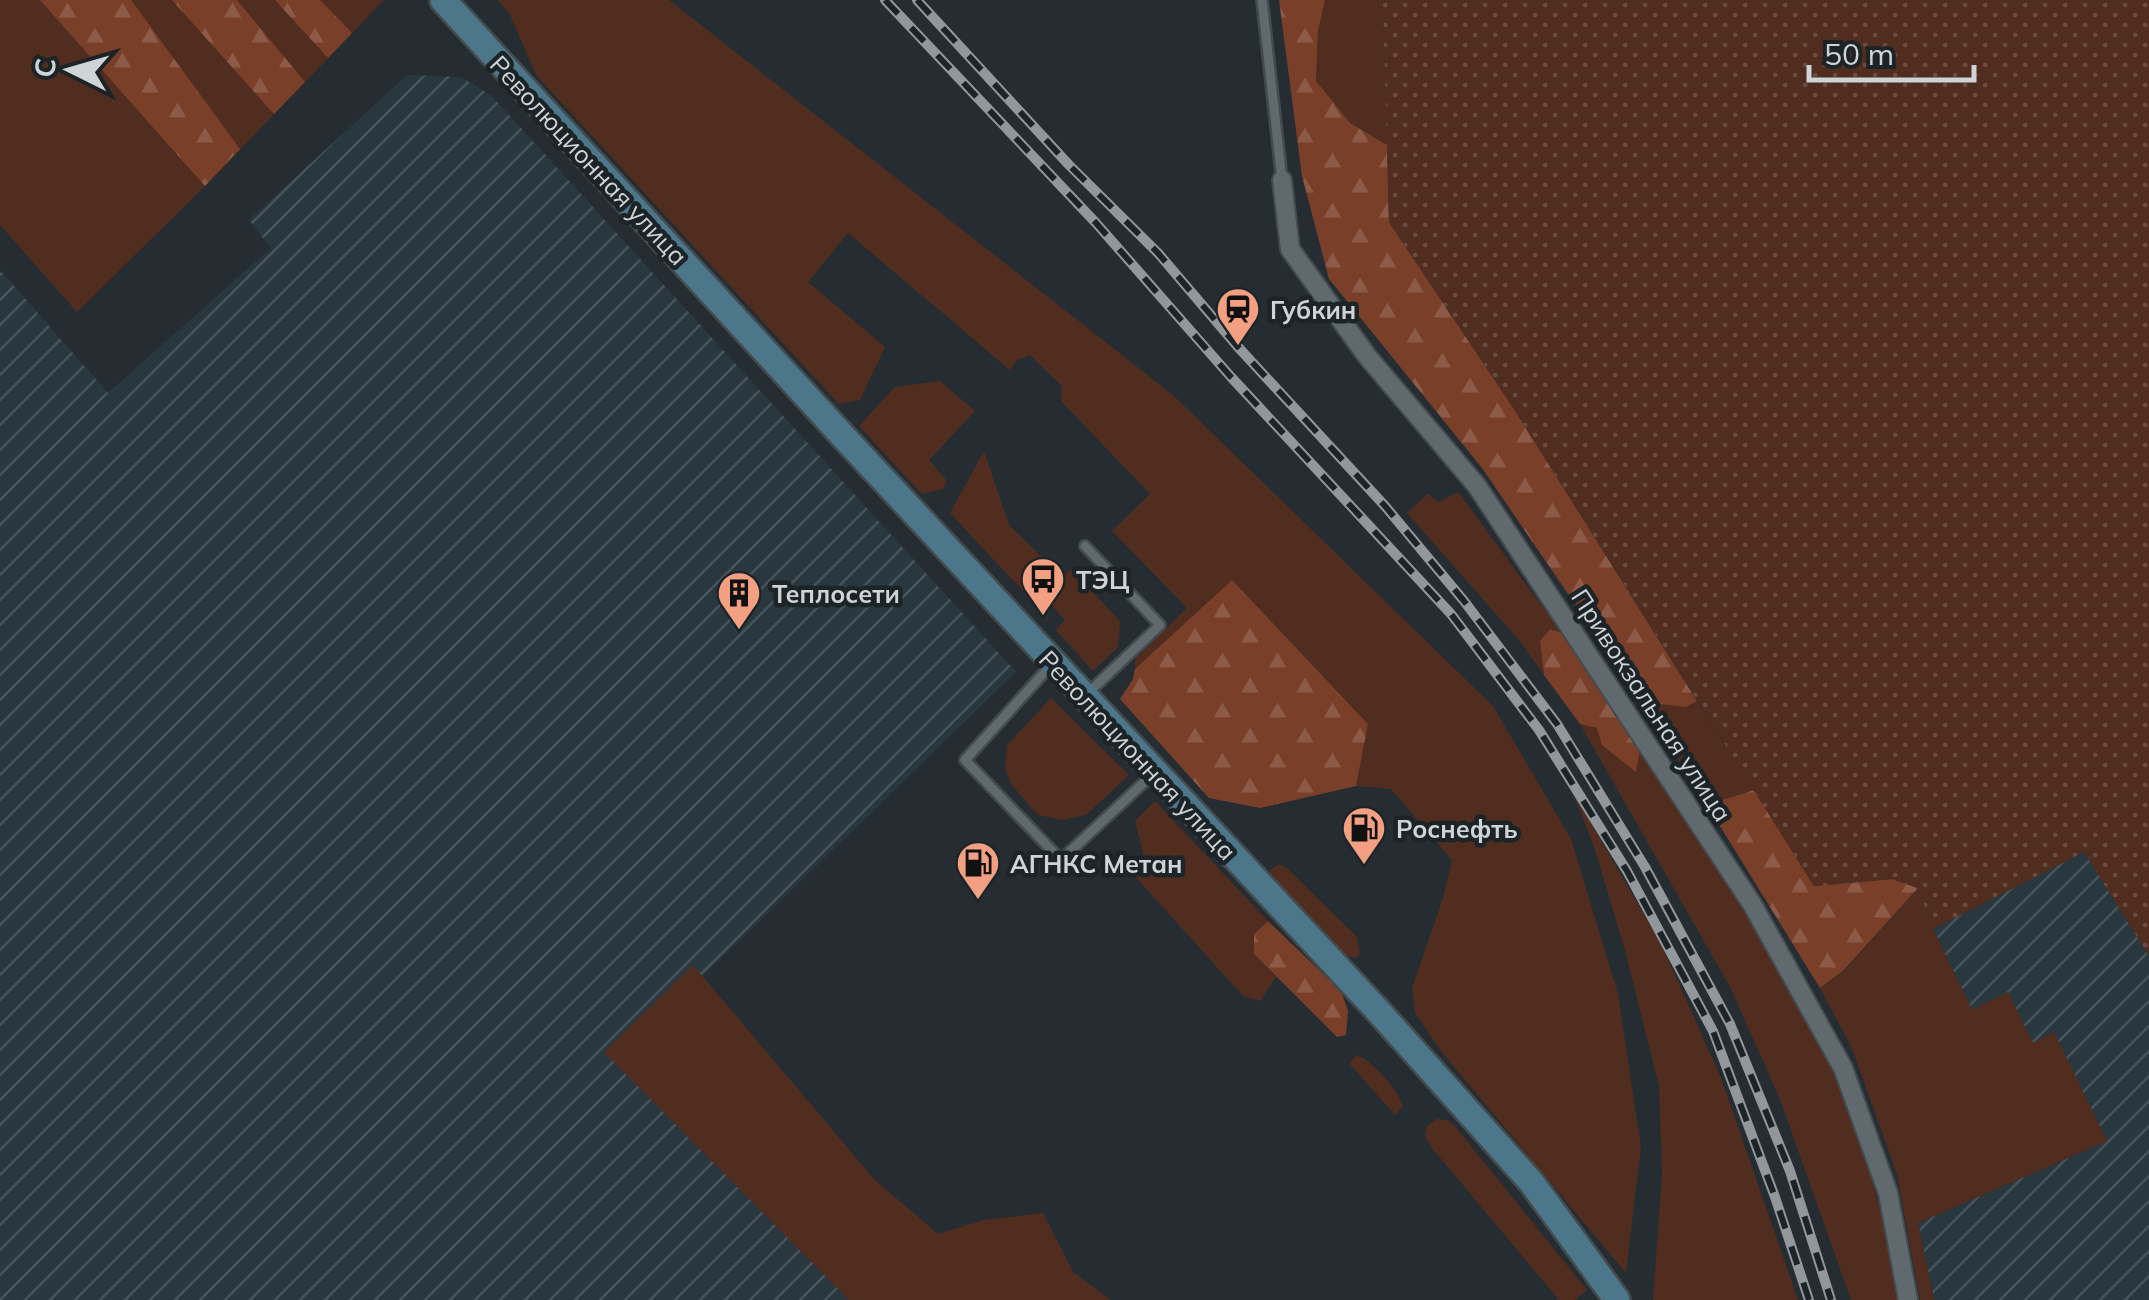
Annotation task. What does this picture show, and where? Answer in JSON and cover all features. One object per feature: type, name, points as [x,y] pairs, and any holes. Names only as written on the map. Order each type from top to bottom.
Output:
[{"type":"street","name":"Революционная улица","points":[[443,0],[1380,1013],[1532,1183],[1618,1300]]},
{"type":"street","name":"Привокзальная улица","points":[[1282,180],[1290,250],[1367,356],[1477,486],[1752,904],[1843,1068],[1888,1193],[1908,1300]]},
{"type":"lane","points":[[1262,0],[1282,180]]},
{"type":"lane","points":[[1084,697],[1160,625],[1085,546]]},
{"type":"lane","points":[[1053,663],[965,760],[1061,860],[1154,772]]},
{"type":"shaded area","points":[[0,0],[384,0],[77,312],[0,225]]},
{"type":"shaded area","points":[[498,0],[669,0],[1173,395],[1493,706],[1571,839],[1618,994],[1641,1147],[1626,1273],[1441,1051],[1415,1013],[1412,988],[1452,860],[1391,789],[1356,786],[1368,724],[1232,580],[1135,669],[1135,659],[1187,608],[1112,531],[1150,494],[1061,401],[1062,386],[1030,355],[1017,360],[1010,370],[848,233],[808,282],[885,347],[860,400],[839,404],[536,75],[510,15]]},
{"type":"shaded area","points":[[1325,0],[1383,0],[1387,145],[1350,123],[1316,82],[1318,31]]},
{"type":"shaded area","points":[[1383,0],[2149,0],[2149,956],[2084,852],[1933,929],[1918,888],[1892,879],[1814,886],[1514,409],[1389,222]]},
{"type":"shaded area","points":[[407,75],[461,77],[491,95],[1016,672],[635,1042],[884,1300],[0,1300],[0,270],[108,393],[271,248],[249,220]]},
{"type":"shaded area","points":[[940,381],[975,411],[929,460],[947,481],[943,489],[922,494],[859,426],[895,387]]},
{"type":"shaded area","points":[[984,451],[1009,525],[1050,565],[1023,591],[950,513]]},
{"type":"shaded area","points":[[1458,492],[1562,633],[1550,629],[1540,641],[1544,675],[1519,640],[1407,513],[1427,494],[1439,502]]},
{"type":"shaded area","points":[[1071,569],[1120,621],[1118,647],[1093,671],[1056,630],[1065,620],[1044,596]]},
{"type":"shaded area","points":[[1051,698],[1129,775],[1086,815],[1062,820],[1038,815],[1011,784],[1005,768],[1007,745]]},
{"type":"shaded area","points":[[1697,701],[1754,790],[1707,805],[1642,702],[1686,707]]},
{"type":"shaded area","points":[[1580,724],[1597,728],[1636,771],[1640,750],[1732,887],[1796,994],[1830,1062],[1856,1129],[1877,1197],[1901,1300],[1851,1300],[1780,1099],[1730,987]]},
{"type":"shaded area","points":[[1573,792],[1661,944],[1721,1078],[1798,1300],[1653,1300],[1662,1173],[1659,1086],[1625,950]]},
{"type":"shaded area","points":[[1155,801],[1268,921],[1254,934],[1254,954],[1276,977],[1260,1001],[1243,996],[1131,872],[1144,856],[1135,821]]},
{"type":"shaded area","points":[[2084,852],[2149,956],[2149,1300],[1934,1300],[1918,1223],[2107,1141],[2053,1032],[2033,1043],[1972,1010],[1933,929]]},
{"type":"shaded area","points":[[1279,864],[1357,937],[1360,954],[1355,958],[1345,955],[1271,880],[1270,870]]},
{"type":"shaded area","points":[[1918,888],[1972,1010],[2008,992],[2033,1043],[2054,1032],[2107,1141],[1918,1223],[1934,1300],[1920,1300],[1897,1174],[1852,1048],[1820,988],[1844,971]]},
{"type":"shaded area","points":[[693,965],[874,1179],[938,1234],[984,1220],[1043,1213],[1073,1272],[1111,1300],[849,1300],[604,1052]]},
{"type":"shaded area","points":[[1357,1055],[1378,1070],[1395,1092],[1403,1106],[1395,1115],[1349,1063]]},
{"type":"shaded area","points":[[1437,1119],[1455,1126],[1587,1290],[1575,1300],[1559,1300],[1432,1148],[1425,1136],[1427,1126]]},
{"type":"green space","points":[[40,0],[131,0],[240,149],[205,186]]},
{"type":"green space","points":[[172,0],[237,0],[305,82],[274,114]]},
{"type":"green space","points":[[275,0],[320,0],[352,33],[328,58]]},
{"type":"green space","points":[[1279,0],[1325,0],[1318,31],[1316,81],[1350,123],[1387,145],[1389,222],[1514,409],[1697,701],[1686,707],[1642,702],[1482,468],[1329,279],[1302,176]]},
{"type":"green space","points":[[1232,580],[1368,724],[1356,786],[1260,808],[1209,798],[1120,699],[1135,669]]},
{"type":"green space","points":[[1550,629],[1562,633],[1640,750],[1636,772],[1602,745],[1597,728],[1580,724],[1544,675],[1540,641]]},
{"type":"green space","points":[[1754,790],[1814,886],[1892,879],[1918,888],[1843,971],[1820,988],[1707,805]]},
{"type":"green space","points":[[1268,921],[1341,991],[1348,1011],[1346,1035],[1337,1037],[1254,954],[1254,934]]},
{"type":"railway","points":[[885,0],[1096,223],[1231,377],[1451,614],[1539,730],[1627,871],[1713,1031],[1809,1300]]},
{"type":"railway","points":[[917,0],[1069,165],[1158,253],[1238,347],[1385,506],[1464,601],[1557,724],[1645,867],[1730,1024],[1790,1171],[1831,1300]]},
{"type":"place","name":"Губкин","points":[[1238,347]]},
{"type":"place","name":"ТЭЦ","points":[[1043,617]]},
{"type":"place","name":"Теплосети","points":[[739,631]]},
{"type":"place","name":"Роснефть","points":[[1364,866]]},
{"type":"place","name":"АГНКС Метан","points":[[978,901]]}]
